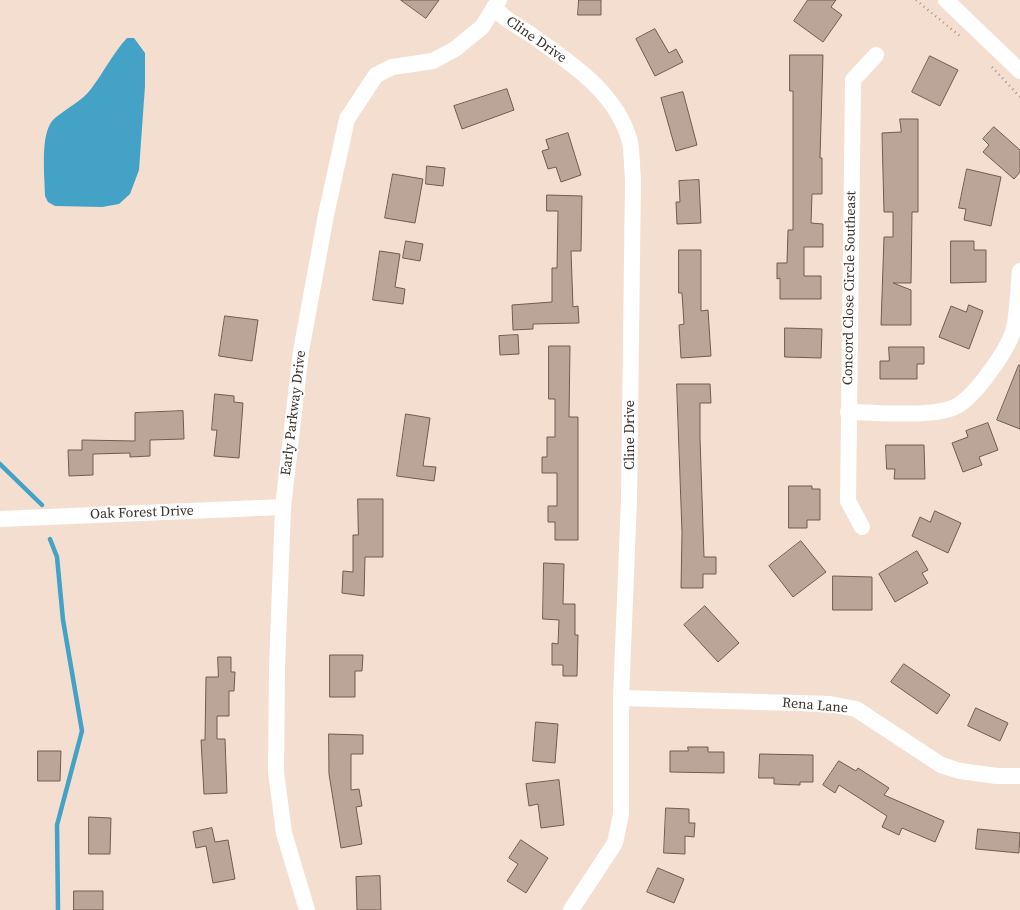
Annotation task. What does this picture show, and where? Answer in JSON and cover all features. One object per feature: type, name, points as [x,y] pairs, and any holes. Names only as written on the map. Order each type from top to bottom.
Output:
[{"type":"street","points":[[946,0],[1020,70]]},
{"type":"street","name":"Early Parkway Drive","points":[[307,910],[284,833],[276,772],[277,668],[283,507],[301,351],[326,215],[347,120],[376,75],[392,67],[433,61],[455,49],[482,27],[496,3]]},
{"type":"street","name":"Cline Drive","points":[[496,3],[501,17],[528,33],[575,68],[608,97],[630,142],[633,180],[629,500],[622,698],[621,814],[615,843],[571,910]]},
{"type":"street","name":"Concord Close Circle Southeast","points":[[862,527],[848,501],[853,80],[876,55]]},
{"type":"street","points":[[848,412],[930,412],[955,406],[975,390],[1004,349],[1014,330],[1020,271]]},
{"type":"street","name":"Oak Forest Drive","points":[[0,519],[283,507]]},
{"type":"street","name":"Rena Lane","points":[[622,698],[830,704],[856,709],[941,765],[960,771],[997,776],[1020,776]]},
{"type":"path","points":[[916,0],[963,39]]},
{"type":"path","points":[[989,64],[1020,97]]},
{"type":"water","points":[[127,38],[134,38],[145,53],[145,86],[139,170],[130,194],[119,204],[102,207],[55,206],[48,202],[45,196],[44,154],[50,124],[55,118],[79,101],[96,83]]},
{"type":"building","points":[[401,0],[439,0],[426,18]]},
{"type":"building","points":[[579,0],[601,0],[601,15],[578,15]]},
{"type":"building","points":[[808,0],[836,0],[831,7],[842,15],[823,42],[794,21]]},
{"type":"building","points":[[655,29],[669,53],[676,49],[683,62],[655,76],[636,39]]},
{"type":"building","points":[[790,55],[823,55],[820,158],[822,158],[822,194],[812,194],[811,223],[823,224],[823,247],[804,247],[804,276],[821,276],[821,299],[780,299],[780,278],[777,279],[777,263],[787,263],[788,230],[793,230],[793,91],[790,91]]},
{"type":"building","points":[[930,56],[958,70],[940,106],[912,92]]},
{"type":"building","points":[[507,89],[514,110],[462,129],[454,106]]},
{"type":"building","points":[[683,92],[697,145],[676,151],[661,98]]},
{"type":"building","points":[[900,119],[918,119],[918,212],[912,212],[911,283],[893,283],[911,290],[911,325],[881,325],[884,237],[893,237],[893,212],[884,212],[882,133],[901,132]]},
{"type":"building","points":[[994,127],[1020,150],[1020,172],[1014,179],[983,152],[989,145],[983,139]]},
{"type":"building","points":[[568,133],[581,175],[561,182],[556,167],[548,169],[542,151],[549,149],[546,140]]},
{"type":"building","points":[[427,166],[445,168],[443,186],[426,184]]},
{"type":"building","points":[[967,169],[1001,177],[991,226],[964,220],[966,209],[959,208]]},
{"type":"building","points":[[393,174],[423,179],[415,223],[385,218]]},
{"type":"building","points":[[699,180],[701,223],[677,224],[676,202],[680,202],[679,181]]},
{"type":"building","points":[[547,195],[582,196],[581,251],[571,251],[573,307],[578,306],[579,323],[533,324],[533,329],[513,330],[512,305],[552,302],[552,268],[557,268],[558,211],[547,211]]},
{"type":"building","points":[[406,241],[423,244],[420,261],[403,258]]},
{"type":"building","points":[[951,241],[974,241],[974,250],[986,250],[986,282],[951,283]]},
{"type":"building","points":[[679,250],[701,250],[701,311],[708,310],[711,356],[681,358],[679,325],[684,324],[682,293],[679,293]]},
{"type":"building","points":[[380,251],[400,254],[395,287],[405,289],[403,304],[373,300]]},
{"type":"building","points":[[969,305],[983,311],[969,349],[939,337],[951,306],[966,312]]},
{"type":"building","points":[[225,316],[258,320],[252,361],[219,356]]},
{"type":"building","points":[[785,328],[822,329],[821,358],[785,357]]},
{"type":"building","points":[[518,335],[519,354],[500,355],[499,336]]},
{"type":"building","points":[[549,346],[570,346],[569,417],[578,417],[578,540],[555,540],[555,522],[548,522],[548,506],[557,506],[557,473],[542,473],[542,457],[547,457],[547,437],[555,437],[555,399],[549,399]]},
{"type":"building","points":[[889,347],[924,347],[924,364],[917,364],[917,379],[880,379],[880,361],[889,361]]},
{"type":"building","points":[[1020,365],[1020,429],[997,420]]},
{"type":"building","points":[[677,384],[710,384],[711,403],[700,403],[700,438],[704,557],[716,557],[716,574],[703,574],[703,588],[681,588],[682,533]]},
{"type":"building","points":[[215,394],[234,396],[234,402],[243,403],[239,458],[214,456],[217,430],[212,430]]},
{"type":"building","points":[[183,411],[184,439],[150,440],[150,456],[130,457],[130,453],[93,454],[93,475],[69,476],[68,450],[82,450],[82,440],[135,441],[135,413]]},
{"type":"building","points":[[406,414],[430,418],[423,466],[436,467],[434,481],[397,476]]},
{"type":"building","points":[[988,423],[998,450],[979,457],[982,465],[963,472],[952,443],[968,437],[966,431]]},
{"type":"building","points":[[886,445],[924,445],[925,479],[894,479],[895,469],[887,469]]},
{"type":"building","points":[[789,486],[812,486],[812,489],[820,489],[820,520],[807,520],[807,528],[789,528]]},
{"type":"building","points":[[358,499],[383,499],[383,557],[365,557],[364,596],[342,593],[343,571],[353,572],[353,535],[358,535]]},
{"type":"building","points":[[935,511],[961,523],[948,553],[912,536],[920,517],[930,522]]},
{"type":"building","points":[[801,541],[826,572],[793,597],[769,566]]},
{"type":"building","points":[[917,551],[928,570],[922,573],[928,583],[895,602],[879,574]]},
{"type":"building","points":[[544,563],[564,564],[563,604],[575,604],[575,635],[578,635],[577,676],[563,676],[563,665],[552,665],[552,643],[558,644],[559,620],[543,619]]},
{"type":"building","points":[[833,576],[872,577],[872,610],[833,610]]},
{"type":"building","points":[[705,606],[739,643],[718,662],[684,625]]},
{"type":"building","points":[[330,655],[363,655],[362,671],[355,671],[355,697],[330,697]]},
{"type":"building","points":[[218,657],[231,657],[231,672],[235,672],[234,691],[229,691],[229,716],[217,716],[217,739],[225,739],[227,793],[204,794],[201,740],[205,740],[206,677],[218,677]]},
{"type":"building","points":[[904,664],[950,695],[937,714],[891,682]]},
{"type":"building","points":[[976,708],[1008,723],[1000,741],[968,726]]},
{"type":"building","points":[[536,722],[558,724],[555,763],[533,761]]},
{"type":"building","points":[[329,734],[363,735],[363,754],[351,754],[351,790],[359,789],[362,806],[356,807],[362,844],[341,848],[329,774]]},
{"type":"building","points":[[688,747],[708,747],[708,752],[724,752],[724,773],[670,772],[670,751],[688,751]]},
{"type":"building","points":[[38,751],[61,751],[60,781],[38,781]]},
{"type":"building","points":[[760,754],[813,755],[813,782],[800,782],[800,785],[774,784],[774,778],[759,778]]},
{"type":"building","points":[[839,761],[856,771],[858,768],[889,788],[884,795],[944,821],[935,842],[902,828],[899,835],[882,827],[887,816],[839,785],[835,793],[823,785]]},
{"type":"building","points":[[559,780],[564,825],[541,828],[538,804],[529,806],[526,784]]},
{"type":"building","points":[[666,808],[689,809],[689,823],[695,823],[694,837],[685,836],[685,854],[664,853]]},
{"type":"building","points":[[89,817],[111,818],[110,854],[89,854]]},
{"type":"building","points":[[212,828],[215,842],[228,840],[235,879],[213,883],[206,846],[196,848],[193,832]]},
{"type":"building","points":[[978,829],[1020,833],[1019,853],[976,849]]},
{"type":"building","points":[[521,840],[548,858],[526,893],[507,881],[518,864],[509,858]]},
{"type":"building","points":[[658,868],[684,879],[674,903],[647,892]]},
{"type":"building","points":[[380,876],[381,910],[357,910],[356,877]]},
{"type":"building","points":[[74,891],[103,891],[103,910],[74,910]]},
{"type":"waterway","points":[[0,464],[42,505]]},
{"type":"waterway","points":[[50,539],[57,557],[63,620],[82,731],[57,825],[58,910]]}]
